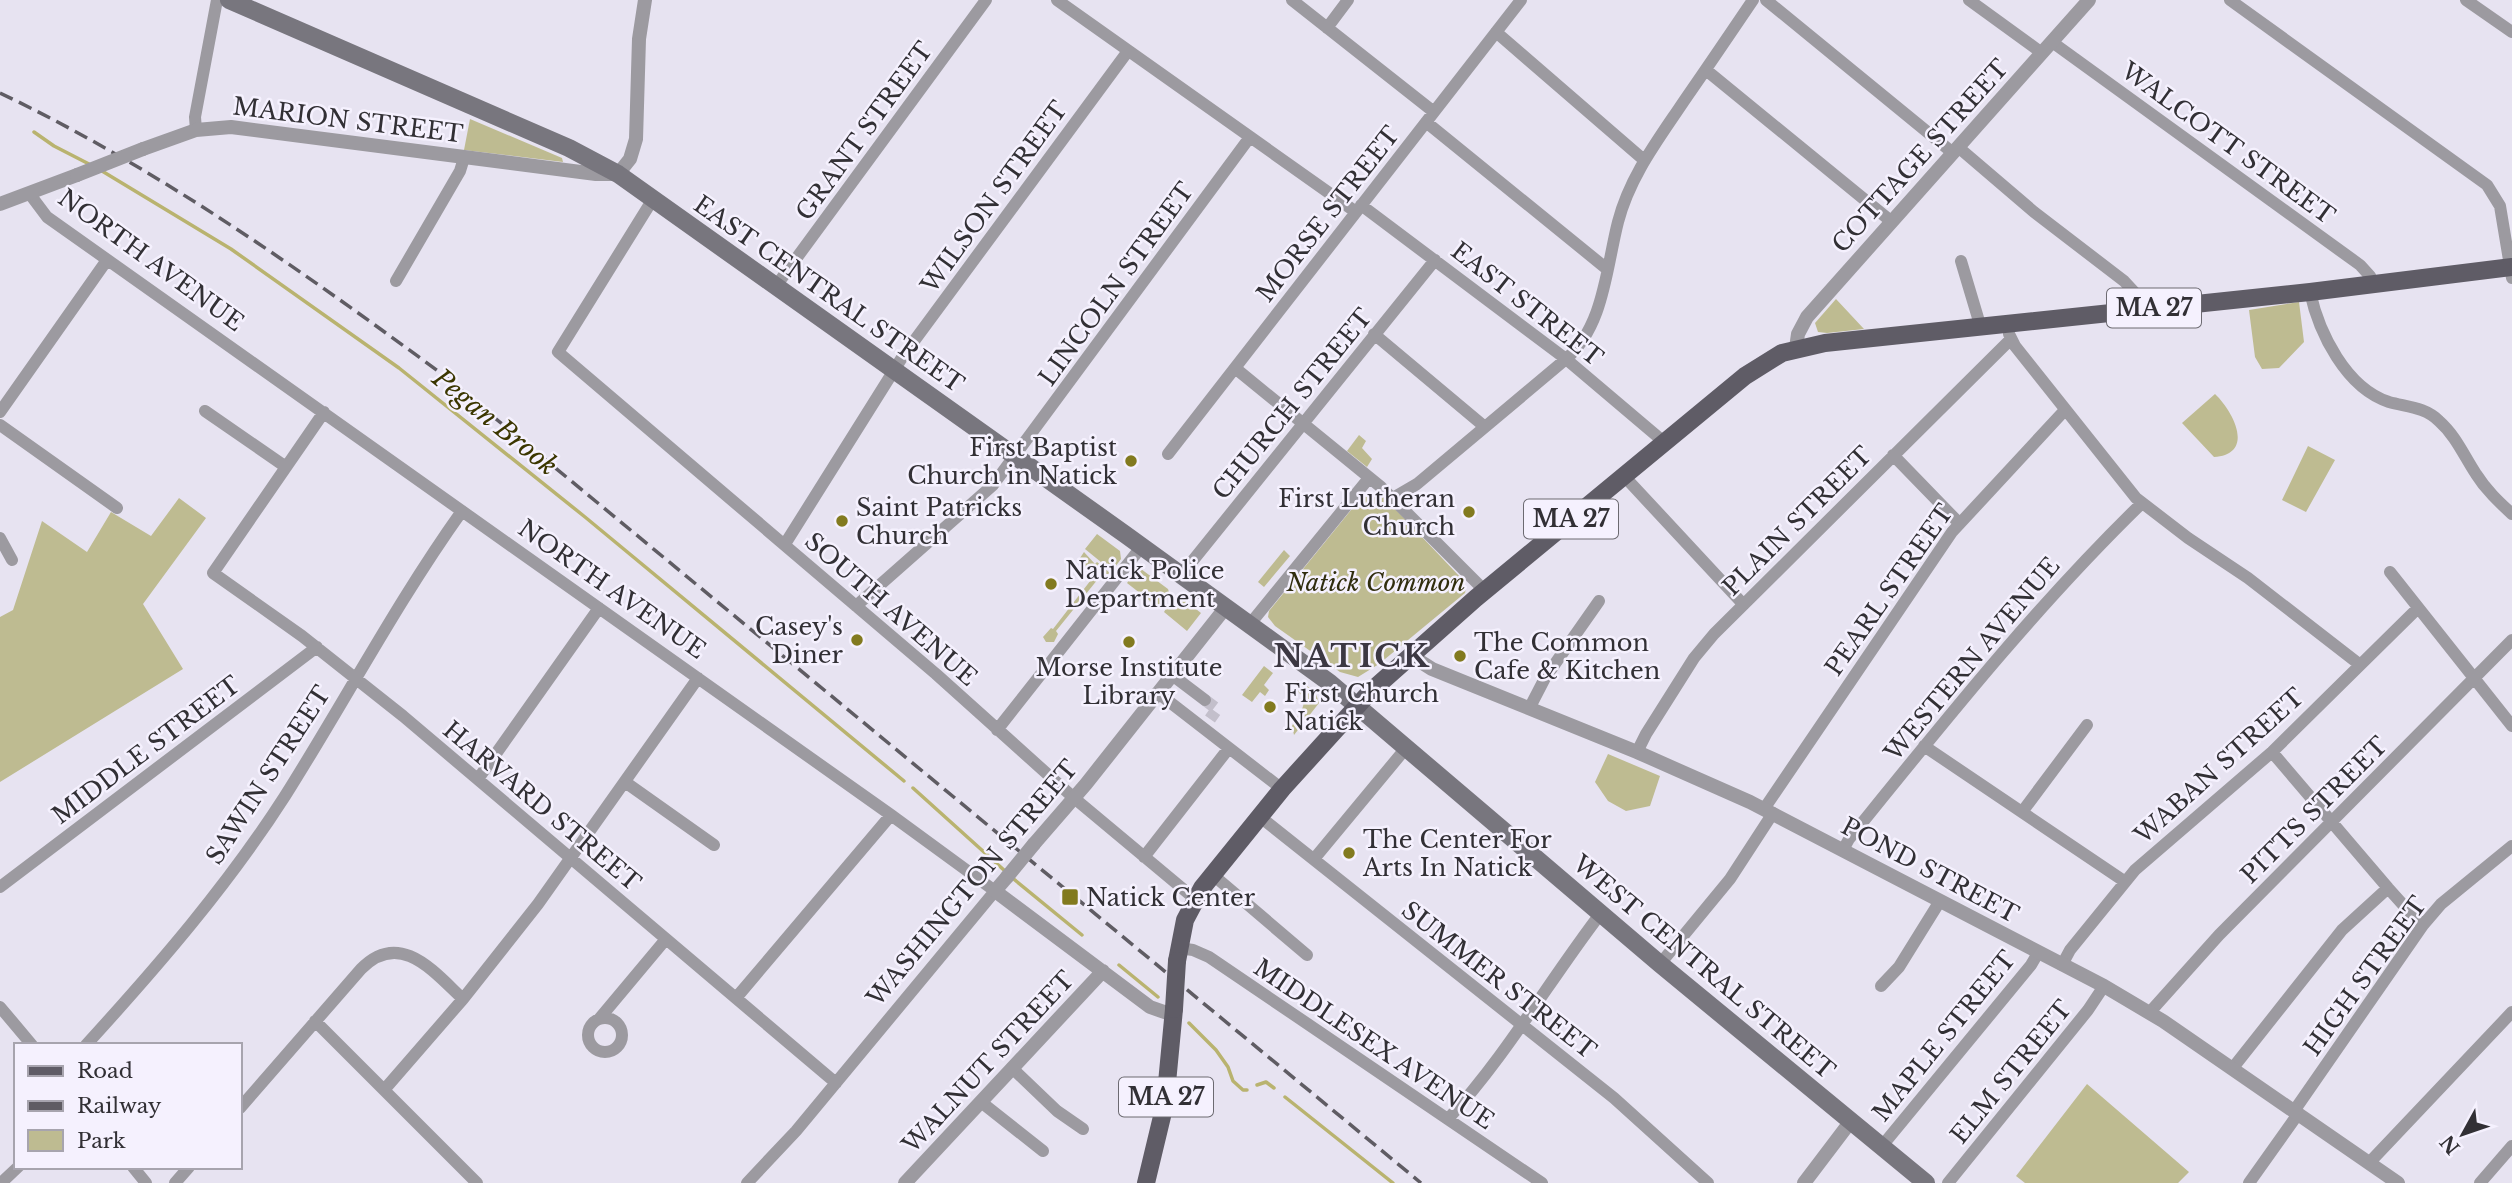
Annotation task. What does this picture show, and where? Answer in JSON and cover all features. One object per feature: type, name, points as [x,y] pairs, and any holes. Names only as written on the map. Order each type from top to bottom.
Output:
[{"type":"main road","name":"EAST CENTRAL STREET","points":[[229,0],[569,148],[618,174],[1182,574],[1357,705]]},
{"type":"main road","name":"MA 27","points":[[1146,1183],[1167,1094],[1178,954],[1185,920],[1195,899],[1213,875],[1259,816],[1357,705],[1410,655],[1664,442],[1770,359],[1796,348],[1828,343],[1981,328],[2008,332],[2141,310],[2511,271]]},
{"type":"main road","name":"WEST CENTRAL STREET","points":[[1357,705],[1660,964],[1926,1183]]},
{"type":"street","points":[[197,130],[195,117],[217,0]]},
{"type":"street","points":[[618,174],[630,159],[636,139],[640,31],[645,0]]},
{"type":"street","name":"GRANT STREET","points":[[776,286],[986,0]]},
{"type":"street","name":"EAST STREET","points":[[1057,0],[1250,137],[1435,260],[1566,359],[1664,442]]},
{"type":"street","points":[[1074,13],[1082,0]]},
{"type":"street","points":[[1292,0],[1607,269]]},
{"type":"street","points":[[1327,28],[1348,0]]},
{"type":"street","name":"MORSE STREET","points":[[1168,454],[1521,0]]},
{"type":"street","points":[[1393,498],[1418,484],[1581,345],[1591,329],[1621,212],[1644,160],[1753,0]]},
{"type":"street","points":[[1766,0],[2124,281],[2137,295],[2141,310]]},
{"type":"street","name":"WALCOTT STREET","points":[[1969,0],[2047,47],[2360,265],[2370,276],[2373,285]]},
{"type":"street","name":"COTTAGE STREET","points":[[1796,348],[1798,334],[1805,320],[2089,0]]},
{"type":"street","points":[[2230,0],[2487,185],[2500,206],[2511,271]]},
{"type":"street","points":[[2466,0],[2512,32]]},
{"type":"street","points":[[1496,32],[1644,160]]},
{"type":"street","name":"WILSON STREET","points":[[785,544],[894,369],[1128,51]]},
{"type":"street","points":[[1706,70],[1892,222]]},
{"type":"street","name":"MARION STREET","points":[[0,204],[197,130],[219,127],[245,128],[596,174],[618,174]]},
{"type":"street","name":"LINCOLN STREET","points":[[856,606],[993,485],[1250,137]]},
{"type":"street","points":[[396,281],[460,171],[464,158]]},
{"type":"street","name":"NORTH AVENUE","points":[[29,193],[47,217],[891,815],[1155,1010],[1174,1012]]},
{"type":"street","name":"SOUTH AVENUE","points":[[653,199],[558,352],[785,544],[1074,798],[1195,899]]},
{"type":"street","points":[[0,412],[107,260]]},
{"type":"street","name":"CHURCH STREET","points":[[1182,574],[1435,260]]},
{"type":"street","points":[[1961,261],[1981,328]]},
{"type":"street","points":[[2310,292],[2332,348],[2350,375],[2382,399],[2421,409],[2438,419],[2453,436],[2483,485],[2512,514]]},
{"type":"street","points":[[2008,332],[2065,410],[2124,485],[2142,503],[2359,664]]},
{"type":"street","name":"PLAIN STREET","points":[[1637,752],[1695,658],[1743,604],[1893,455],[2008,332]]},
{"type":"street","points":[[1374,334],[1485,427]]},
{"type":"street","points":[[1236,368],[1393,498],[1485,591]]},
{"type":"street","name":"PEARL STREET","points":[[1660,964],[1730,879],[1769,811],[1959,523],[2065,410]]},
{"type":"street","points":[[205,411],[286,467],[324,412]]},
{"type":"street","points":[[0,425],[117,508]]},
{"type":"street","points":[[1893,455],[1959,523]]},
{"type":"street","name":"HARVARD STREET","points":[[286,467],[213,573],[356,678],[836,1083]]},
{"type":"street","points":[[1624,476],[1743,604]]},
{"type":"street","points":[[1250,624],[1369,478]]},
{"type":"street","name":"WESTERN AVENUE","points":[[1843,850],[1924,746],[2056,591],[2142,503]]},
{"type":"street","name":"SAWIN STREET","points":[[88,1043],[164,959],[257,836],[463,511]]},
{"type":"street","points":[[0,538],[12,560]]},
{"type":"street","points":[[997,730],[1142,546]]},
{"type":"street","points":[[2390,572],[2512,726]]},
{"type":"street","points":[[1530,707],[1545,678],[1599,601]]},
{"type":"street","name":"WASHINGTON STREET","points":[[747,1183],[796,1131],[1074,798],[1226,607]]},
{"type":"street","points":[[478,779],[599,608]]},
{"type":"street","name":"WABAN STREET","points":[[2062,965],[2070,950],[2124,881],[2272,752],[2417,609]]},
{"type":"street","name":"PITTS STREET","points":[[2150,1012],[2219,935],[2512,640]]},
{"type":"street","name":"MIDDLE STREET","points":[[0,887],[317,648]]},
{"type":"street","name":"POND STREET","points":[[1410,655],[1432,669],[1637,752],[1769,811],[2104,986],[2150,1012],[2398,1183]]},
{"type":"street","points":[[1172,675],[1205,700]]},
{"type":"street","points":[[384,1090],[463,999],[571,859],[698,678]]},
{"type":"street","points":[[1158,693],[1208,724],[1228,748],[1282,789]]},
{"type":"street","points":[[2022,812],[2087,726]]},
{"type":"street","points":[[1924,746],[2124,881]]},
{"type":"street","points":[[1144,857],[1228,748]]},
{"type":"street","points":[[1314,859],[1406,748]]},
{"type":"street","points":[[2272,752],[2414,918],[2423,925]]},
{"type":"street","points":[[625,782],[714,845]]},
{"type":"street","points":[[736,998],[891,815]]},
{"type":"street","name":"SUMMER STREET","points":[[1259,816],[1614,1098],[1708,1183]]},
{"type":"street","name":"HIGH STREET","points":[[2249,1183],[2423,925],[2441,904],[2512,846]]},
{"type":"street","points":[[1213,875],[1307,955]]},
{"type":"street","points":[[2232,1069],[2342,930],[2388,888]]},
{"type":"street","points":[[1881,986],[1899,967],[1940,901]]},
{"type":"street","points":[[1448,1119],[1478,1088],[1601,913]]},
{"type":"street","points":[[599,1019],[666,939]]},
{"type":"street","name":"MIDDLESEX AVENUE","points":[[1178,954],[1193,950],[1209,957],[1542,1183]]},
{"type":"street","points":[[242,1106],[368,962],[384,953],[411,955],[463,999]]},
{"type":"street","name":"MAPLE STREET","points":[[1882,1146],[2038,953]]},
{"type":"street","name":"WALNUT STREET","points":[[905,1183],[1103,971]]},
{"type":"street","name":"ELM STREET","points":[[1948,1183],[2088,1010],[2104,986]]},
{"type":"street","points":[[0,1007],[30,1043]]},
{"type":"street","points":[[2369,1163],[2512,1012]]},
{"type":"street","points":[[315,1021],[477,1183]]},
{"type":"street","points":[[1012,1068],[1057,1111],[1083,1129]]},
{"type":"street","points":[[981,1102],[1043,1151]]},
{"type":"street","points":[[1804,1183],[1851,1121]]},
{"type":"street","points":[[2480,1183],[2512,1146]]},
{"type":"street","points":[[1,1183],[17,1169]]},
{"type":"street","points":[[135,1169],[146,1183]]},
{"type":"street","points":[[175,1183],[187,1169]]},
{"type":"green space","points":[[470,119],[562,158],[563,162],[464,150]]},
{"type":"green space","points":[[1836,299],[1864,329],[1818,332],[1815,323]]},
{"type":"green space","points":[[2299,302],[2304,342],[2279,368],[2262,369],[2255,357],[2249,310]]},
{"type":"green space","points":[[2215,394],[2234,421],[2238,440],[2227,454],[2214,457],[2182,423]]},
{"type":"green space","points":[[1359,435],[1366,441],[1362,448],[1372,459],[1367,467],[1347,451]]},
{"type":"green space","points":[[2308,446],[2335,460],[2306,512],[2282,500]]},
{"type":"green space","name":"Natick Common","points":[[1364,494],[1381,494],[1462,579],[1466,588],[1465,593],[1379,664],[1358,677],[1340,672],[1275,626],[1268,617],[1269,611]]},
{"type":"green space","points":[[179,498],[206,518],[143,604],[183,669],[0,782],[0,617],[13,610],[42,521],[87,552],[111,512],[151,536]]},
{"type":"green space","points":[[1097,534],[1120,551],[1121,559],[1112,571],[1085,549]]},
{"type":"green space","points":[[1284,550],[1290,556],[1264,587],[1258,582]]},
{"type":"green space","points":[[1084,552],[1095,564],[1097,562],[1110,573],[1098,579],[1056,631],[1058,634],[1054,642],[1046,642],[1043,637],[1053,629],[1094,576],[1078,561]]},
{"type":"green space","points":[[1141,569],[1168,589],[1170,595],[1159,608],[1127,583],[1136,571]]},
{"type":"green space","points":[[1173,597],[1176,600],[1182,598],[1201,613],[1187,631],[1164,612]]},
{"type":"green space","points":[[1264,666],[1273,673],[1264,685],[1269,690],[1265,696],[1260,692],[1252,702],[1242,695]]},
{"type":"green space","points":[[1297,680],[1315,691],[1319,703],[1294,735],[1292,726],[1304,704],[1297,691]]},
{"type":"green space","points":[[1608,754],[1660,776],[1650,806],[1626,811],[1608,801],[1595,782]]},
{"type":"green space","points":[[2087,1084],[2189,1172],[2178,1183],[2025,1183],[2016,1176]]},
{"type":"waterway","name":"Pegan Brook","points":[[34,132],[89,164]]},
{"type":"waterway","name":"Pegan Brook","points":[[102,171],[231,249],[399,368],[585,517],[904,781]]},
{"type":"waterway","name":"Pegan Brook","points":[[913,788],[1005,871]]},
{"type":"waterway","name":"Pegan Brook","points":[[1010,876],[1082,935]]},
{"type":"waterway","name":"Pegan Brook","points":[[1119,965],[1158,997]]},
{"type":"waterway","name":"Pegan Brook","points":[[1189,1023],[1216,1050],[1228,1067],[1233,1081],[1243,1090],[1247,1090]]},
{"type":"waterway","name":"Pegan Brook","points":[[1257,1085],[1266,1082],[1274,1088]]},
{"type":"waterway","name":"Pegan Brook","points":[[1285,1097],[1393,1183]]},
{"type":"tunnel","points":[[1205,700],[1217,709],[1210,719]]},
{"type":"railway","points":[[0,93],[58,122],[171,187],[280,258],[438,371],[1421,1183]]},
{"type":"place","name":"First Baptist Church in Natick","points":[[1131,461]]},
{"type":"place","name":"First Lutheran Church","points":[[1469,512]]},
{"type":"place","name":"Saint Patricks Church","points":[[842,521]]},
{"type":"place","name":"Natick Police Department","points":[[1051,584]]},
{"type":"place","name":"Casey's Diner","points":[[857,640]]},
{"type":"place","name":"Morse Institute Library","points":[[1129,642]]},
{"type":"place","name":"The Common Cafe & Kitchen","points":[[1460,656]]},
{"type":"place","name":"First Church Natick","points":[[1270,707]]},
{"type":"place","name":"The Center For Arts In Natick","points":[[1349,853]]},
{"type":"place","name":"Natick Center","points":[[1070,897]]},
{"type":"district","name":"NATICK","points":[[1352,656]]}]
